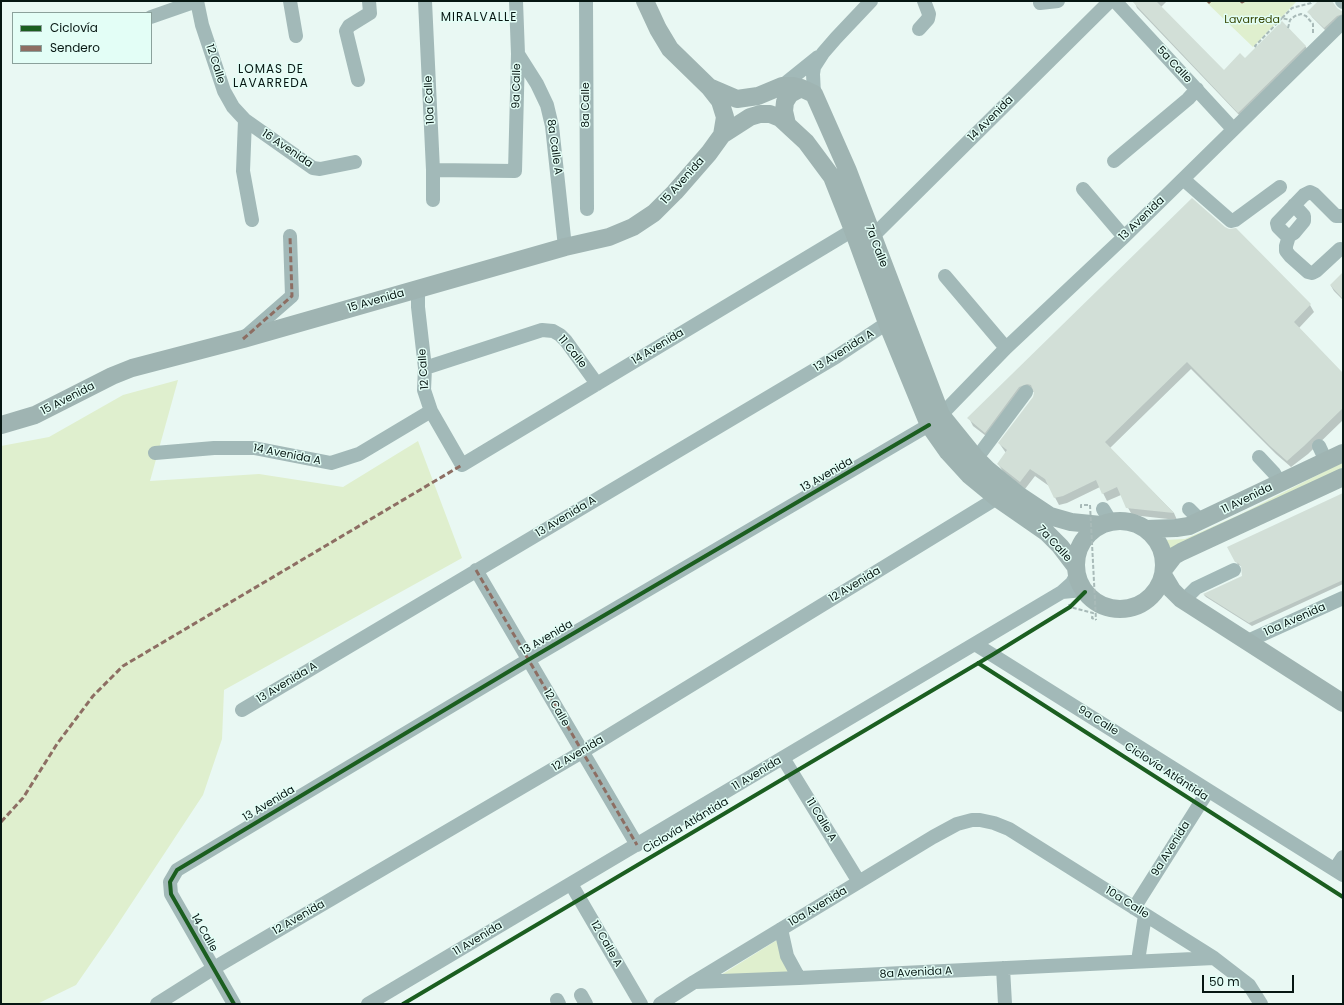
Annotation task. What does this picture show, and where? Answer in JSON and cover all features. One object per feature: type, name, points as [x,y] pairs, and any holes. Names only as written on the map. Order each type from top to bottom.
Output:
[{"type":"main road","points":[[645,1],[658,29],[670,49],[709,87],[720,101],[724,118],[722,135]]},
{"type":"main road","points":[[709,87],[737,98],[758,96],[782,86],[793,86],[808,91]]},
{"type":"main road","points":[[787,124],[784,111],[785,102],[790,94],[808,91]]},
{"type":"main road","name":"7a Calle","points":[[808,91],[838,147],[872,237],[935,420],[988,470],[1020,496],[1050,516],[1101,515],[1134,523],[1146,529]]},
{"type":"main road","name":"7a Calle","points":[[722,135],[750,117],[760,114],[770,114],[780,118],[806,142],[832,177],[888,323],[958,464],[997,498],[1046,532],[1060,546],[1093,600],[1102,606],[1112,609],[1123,609],[1134,607],[1152,596]]},
{"type":"main road","name":"15 Avenida","points":[[1,425],[35,415],[112,376],[132,368],[243,339],[565,247],[608,237],[633,227],[654,213],[675,192],[722,135]]},
{"type":"main road","name":"11 Avenida","points":[[1146,529],[1189,526],[1195,515],[1280,483],[1322,454],[1343,453]]},
{"type":"main road","name":"11 Avenida","points":[[1152,596],[1159,586],[1163,572],[1174,556],[1343,476]]},
{"type":"main road","points":[[1080,581],[1077,554],[1082,542],[1101,515]]},
{"type":"main road","points":[[1146,529],[1156,540],[1162,554],[1163,572],[1172,590],[1183,601]]},
{"type":"main road","points":[[1152,596],[1168,596],[1183,601],[1248,641],[1343,703]]},
{"type":"street","points":[[152,17],[197,1]]},
{"type":"street","name":"12 Calle","points":[[197,1],[202,25],[224,91],[232,107],[245,120]]},
{"type":"street","points":[[290,1],[296,36]]},
{"type":"street","points":[[358,80],[346,31],[349,26],[370,13],[369,1]]},
{"type":"street","name":"10a Calle","points":[[425,1],[434,170],[433,200]]},
{"type":"street","name":"9a Calle","points":[[434,170],[515,171],[518,54],[516,1]]},
{"type":"street","name":"8a Calle","points":[[586,1],[587,209]]},
{"type":"street","points":[[782,86],[823,53],[870,1]]},
{"type":"street","points":[[919,29],[928,19],[929,14],[924,1]]},
{"type":"street","points":[[1040,3],[1058,1]]},
{"type":"street","name":"14 Avenida","points":[[872,237],[1110,1]]},
{"type":"street","name":"5a Calle","points":[[1115,1],[1233,129]]},
{"type":"street","name":"13 Avenida","points":[[176,870],[935,420],[1006,348],[1124,237],[1343,22]]},
{"type":"street","points":[[808,91],[813,83],[814,67],[823,53]]},
{"type":"street","name":"8a Calle A","points":[[518,54],[537,84],[547,105],[552,126],[565,247]]},
{"type":"street","points":[[1114,161],[1188,99],[1197,89]]},
{"type":"street","points":[[245,120],[244,171],[252,220]]},
{"type":"street","name":"16 Avenida","points":[[245,120],[314,168],[320,169],[355,162]]},
{"type":"street","points":[[1183,179],[1231,221],[1235,220],[1280,187]]},
{"type":"street","points":[[1083,189],[1124,237]]},
{"type":"street","points":[[1340,249],[1312,273],[1308,272],[1290,256],[1286,251],[1286,246],[1289,236],[1294,233],[1304,221],[1304,216],[1294,205],[1304,195],[1310,192],[1336,216],[1343,216]]},
{"type":"street","name":"14 Avenida","points":[[462,465],[853,230]]},
{"type":"street","points":[[243,339],[292,296],[290,236]]},
{"type":"street","points":[[945,276],[1006,348]]},
{"type":"street","name":"12 Calle","points":[[418,289],[418,308],[425,368],[424,390],[431,411],[462,465]]},
{"type":"street","name":"13 Avenida A","points":[[242,710],[836,358],[888,323]]},
{"type":"street","name":"11 Calle","points":[[425,368],[542,330],[553,331],[566,341],[597,384]]},
{"type":"street","points":[[975,457],[982,451],[1026,392]]},
{"type":"street","name":"14 Avenida A","points":[[155,453],[214,448],[254,448],[331,463],[358,454],[431,411]]},
{"type":"street","points":[[1259,457],[1274,473],[1280,483]]},
{"type":"street","name":"12 Avenida","points":[[157,1004],[214,968],[582,752],[997,498]]},
{"type":"street","name":"12 Calle","points":[[476,570],[637,845]]},
{"type":"street","points":[[1183,601],[1196,588],[1234,570]]},
{"type":"street","name":"11 Avenida","points":[[368,1004],[1080,581]]},
{"type":"street","name":"10a Avenida","points":[[1248,641],[1343,598]]},
{"type":"street","name":"9a Calle","points":[[975,644],[1339,872]]},
{"type":"street","name":"11 Calle A","points":[[783,758],[859,882]]},
{"type":"street","name":"9a Avenida","points":[[1139,911],[1208,791]]},
{"type":"street","name":"10a Avenida","points":[[660,1004],[781,929],[957,824],[972,820],[980,820]]},
{"type":"street","name":"10a Calle","points":[[980,820],[994,822],[1009,829],[1214,958],[1249,985],[1261,1004]]},
{"type":"street","points":[[1339,872],[1343,857]]},
{"type":"street","name":"14 Calle","points":[[176,870],[170,882],[171,894],[234,1004]]},
{"type":"street","name":"12 Calle A","points":[[571,884],[641,1004]]},
{"type":"street","points":[[1138,961],[1139,911]]},
{"type":"street","points":[[781,929],[787,956],[799,978]]},
{"type":"street","name":"8a Avenida A","points":[[694,982],[1214,958]]},
{"type":"street","points":[[1004,968],[1005,1004]]},
{"type":"path","points":[[1256,47],[1255,46],[1292,8],[1311,3],[1313,1]]},
{"type":"path","points":[[1288,28],[1290,20],[1301,14],[1306,16],[1313,24],[1313,36]]},
{"type":"path","points":[[1282,18],[1290,20]]},
{"type":"path","points":[[1062,592],[1070,607],[1093,613],[1092,618],[1096,620],[1101,515]]},
{"type":"path","points":[[1064,611],[1070,607],[1080,581]]},
{"type":"green space","name":"Lavarreda","points":[[1205,1],[1297,1],[1253,47]]},
{"type":"green space","points":[[178,380],[150,481],[259,474],[343,487],[418,441],[462,558],[224,690],[222,739],[203,795],[76,985],[37,1004],[1,1004],[1,446],[49,437],[123,395]]},
{"type":"green space","points":[[1343,462],[1343,468],[1170,551],[1169,545],[1165,540],[1185,539],[1241,514]]},
{"type":"green space","points":[[777,940],[789,973],[721,975]]},
{"type":"building","points":[[1132,1],[1156,1],[1224,70],[1240,53],[1245,58],[1282,21],[1306,46],[1238,113]]},
{"type":"building","name":"Lavarreda","points":[[1318,1],[1332,1],[1337,8],[1343,12],[1343,14],[1337,16],[1324,28],[1307,12]]},
{"type":"building","points":[[1192,198],[1225,227],[1229,229],[1236,228],[1311,304],[1294,322],[1343,373],[1343,408],[1287,461],[1270,446],[1187,362],[1105,442],[1174,513],[1126,508],[1117,487],[1102,494],[1096,480],[1063,496],[1054,498],[1045,479],[1030,469],[1020,482],[997,464],[1007,450],[998,443],[1033,397],[1034,393],[1031,385],[1027,384],[1019,387],[985,433],[967,418]]},
{"type":"building","points":[[1343,272],[1343,299],[1330,285]]},
{"type":"building","points":[[1343,493],[1343,580],[1249,623],[1203,594],[1242,576],[1241,566],[1235,562],[1227,547]]},
{"type":"marked path","points":[[243,339],[292,296],[290,236]]},
{"type":"marked path","points":[[1,822],[23,798],[57,744],[93,696],[123,666],[462,465]]},
{"type":"marked path","points":[[476,570],[637,845]]},
{"type":"cycle path","points":[[234,1004],[171,894],[170,882],[177,870],[528,660],[929,425]]},
{"type":"cycle path","name":"Ciclovía Atlántida","points":[[403,1004],[992,655],[1070,607],[1085,592]]},
{"type":"cycle path","name":"Ciclovía Atlántida","points":[[978,663],[1343,897]]},
{"type":"district","name":"MIRALVALLE","points":[[479,18]]},
{"type":"district","name":"LOMAS DE LAVARREDA","points":[[271,77]]}]
